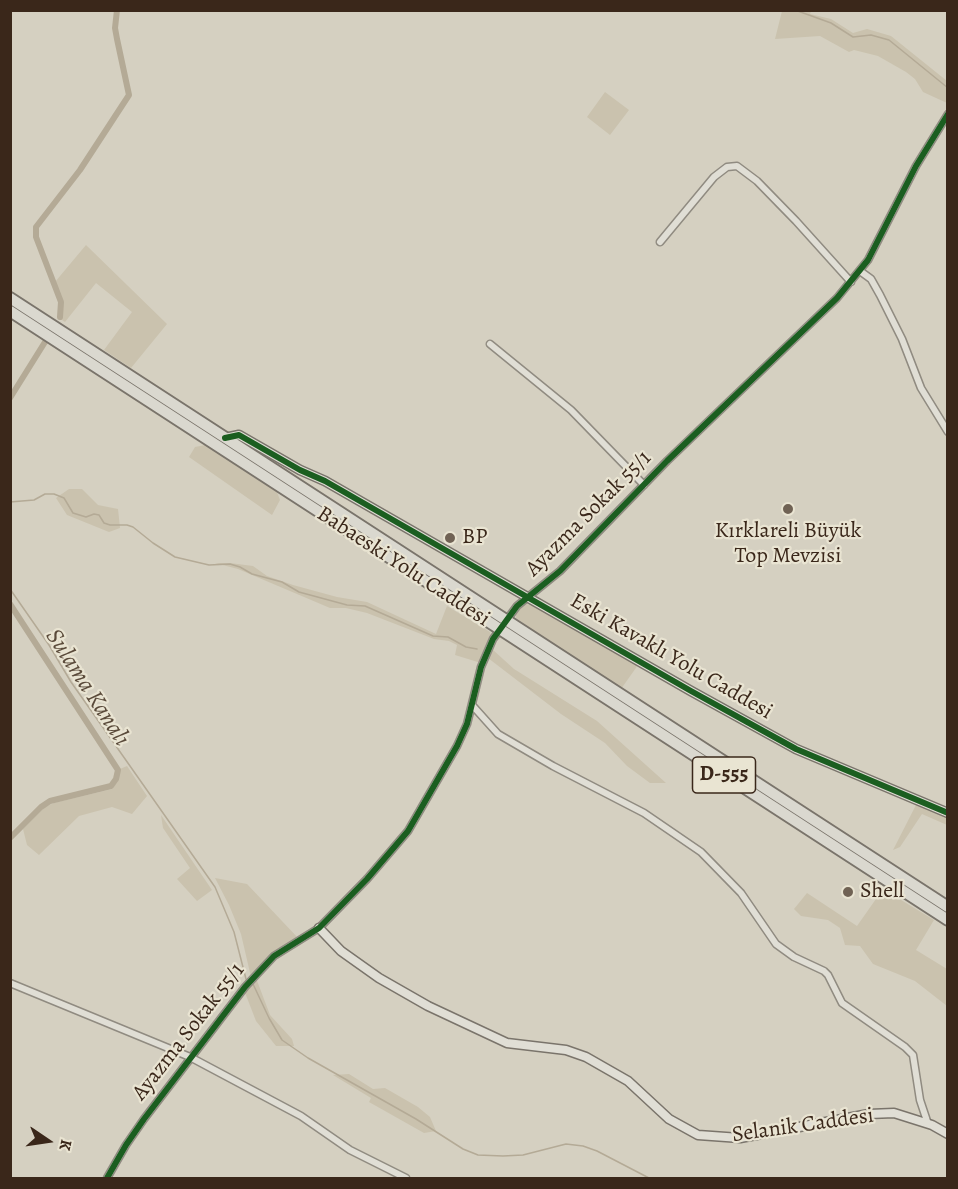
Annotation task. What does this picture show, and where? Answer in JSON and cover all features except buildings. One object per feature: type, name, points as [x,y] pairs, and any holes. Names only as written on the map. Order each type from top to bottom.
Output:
[{"type":"highway","name":"Babaeski Yolu Caddesi","points":[[10,298],[39,322],[948,920]]},
{"type":"highway","name":"Babaeski Yolu Caddesi","points":[[10,311],[39,322],[225,438],[502,625],[948,907]]},
{"type":"street","name":"Ayazma Sokak 55/1","points":[[107,1179],[126,1144],[245,987],[274,956],[319,928],[367,879],[408,831],[457,746],[472,705],[481,668],[502,625],[517,606],[560,571],[644,485],[837,298],[868,260],[916,166],[948,114]]},
{"type":"street","points":[[660,242],[714,177],[727,167],[737,166],[757,181],[790,214],[850,282]]},
{"type":"street","points":[[860,271],[871,279],[880,295],[902,339],[921,387],[948,432]]},
{"type":"street","points":[[490,344],[571,410],[644,485]]},
{"type":"street","name":"Eski Kavaklı Yolu Caddesi","points":[[225,438],[239,435],[324,481],[796,749],[948,813]]},
{"type":"street","points":[[472,705],[498,734],[552,766],[644,813],[699,850],[741,893],[776,944],[794,957],[824,971],[842,1003],[913,1055],[920,1100],[928,1124]]},
{"type":"street","name":"Selanik Caddesi","points":[[319,928],[341,951],[379,978],[428,1006],[507,1043],[566,1050],[586,1057],[628,1081],[669,1119],[698,1135],[740,1138],[869,1114],[894,1113],[928,1124],[948,1134]]},
{"type":"street","points":[[10,983],[190,1057],[301,1116],[350,1150],[406,1179]]},
{"type":"shaded area","points":[[782,11],[811,11],[810,14],[831,19],[853,33],[867,29],[891,36],[947,81],[947,103],[923,92],[915,79],[878,56],[854,50],[849,52],[820,36],[775,39]]},
{"type":"shaded area","points":[[605,92],[629,110],[610,135],[587,117]]},
{"type":"shaded area","points":[[86,245],[167,324],[131,368],[104,350],[132,312],[96,283],[65,322],[59,318],[62,302],[55,282]]},
{"type":"shaded area","points":[[205,445],[277,492],[280,500],[272,515],[189,457],[195,447]]},
{"type":"shaded area","points":[[69,489],[82,489],[98,505],[118,509],[120,528],[109,532],[67,515],[56,498]]},
{"type":"shaded area","points":[[215,563],[253,566],[267,576],[293,585],[337,597],[367,602],[436,634],[447,606],[490,632],[491,638],[481,663],[455,655],[457,645],[449,641],[434,639],[367,613],[346,608],[330,608],[238,569]]},
{"type":"shaded area","points":[[524,604],[535,605],[638,665],[621,689],[561,651],[516,618],[516,613]]},
{"type":"shaded area","points":[[492,649],[514,669],[597,721],[666,783],[650,783],[627,766],[605,743],[561,714],[488,658]]},
{"type":"shaded area","points":[[127,766],[147,796],[132,814],[112,807],[79,816],[39,855],[27,845],[23,829],[45,807],[112,789],[118,781],[120,769]]},
{"type":"shaded area","points":[[916,805],[947,817],[947,825],[922,814],[900,847],[893,850]]},
{"type":"shaded area","points":[[161,815],[212,890],[197,901],[177,879],[190,868],[163,828]]},
{"type":"shaded area","points":[[215,878],[247,884],[299,939],[251,977],[241,934]]},
{"type":"shaded area","points":[[883,889],[934,920],[916,950],[947,969],[947,1006],[915,981],[873,964],[860,946],[845,945],[840,928],[828,920],[801,916],[794,909],[807,893],[857,926]]},
{"type":"shaded area","points":[[256,978],[270,1015],[292,1039],[294,1046],[276,1046],[256,1021],[244,990]]},
{"type":"shaded area","points":[[349,1074],[373,1089],[385,1088],[418,1107],[430,1117],[436,1131],[424,1133],[369,1102],[371,1098],[333,1075]]},
{"type":"waterway","name":"Sulama Kanalı","points":[[60,317],[61,302],[36,237],[36,227],[80,170],[129,95],[115,28],[117,10]]},
{"type":"waterway","points":[[795,10],[831,23],[853,37],[871,35],[889,40],[948,88]]},
{"type":"waterway","name":"Sulama Kanalı","points":[[10,398],[45,342]]},
{"type":"waterway","points":[[10,502],[34,500],[45,494],[54,494],[64,498],[73,513],[86,517],[99,515],[104,523],[133,527],[175,557],[209,565],[230,564],[240,567],[252,574],[282,582],[299,592],[347,605],[365,606],[433,636],[448,637],[466,647],[477,649]]},
{"type":"waterway","points":[[10,589],[49,645],[71,682],[215,887],[234,932],[246,979]]},
{"type":"waterway","name":"Sulama Kanalı","points":[[10,604],[118,770],[111,786],[50,801],[10,838]]},
{"type":"waterway","points":[[253,984],[282,1040],[308,1058],[416,1119],[463,1149],[478,1155],[503,1156],[523,1155],[566,1144],[583,1146],[649,1178]]},
{"type":"cycle path","points":[[107,1178],[144,1119],[245,987],[274,956],[319,928],[367,879],[408,831],[457,746],[467,724],[481,667],[493,639],[517,606],[560,571],[667,461],[837,298],[868,260],[916,166],[948,114]]},
{"type":"cycle path","points":[[225,438],[239,435],[300,470],[325,481],[796,749],[948,813]]},
{"type":"place","name":"Kırklareli Büyük Top Mevzisi","points":[[788,509]]},
{"type":"place","name":"BP","points":[[450,538]]},
{"type":"place","name":"Shell","points":[[848,892]]}]
